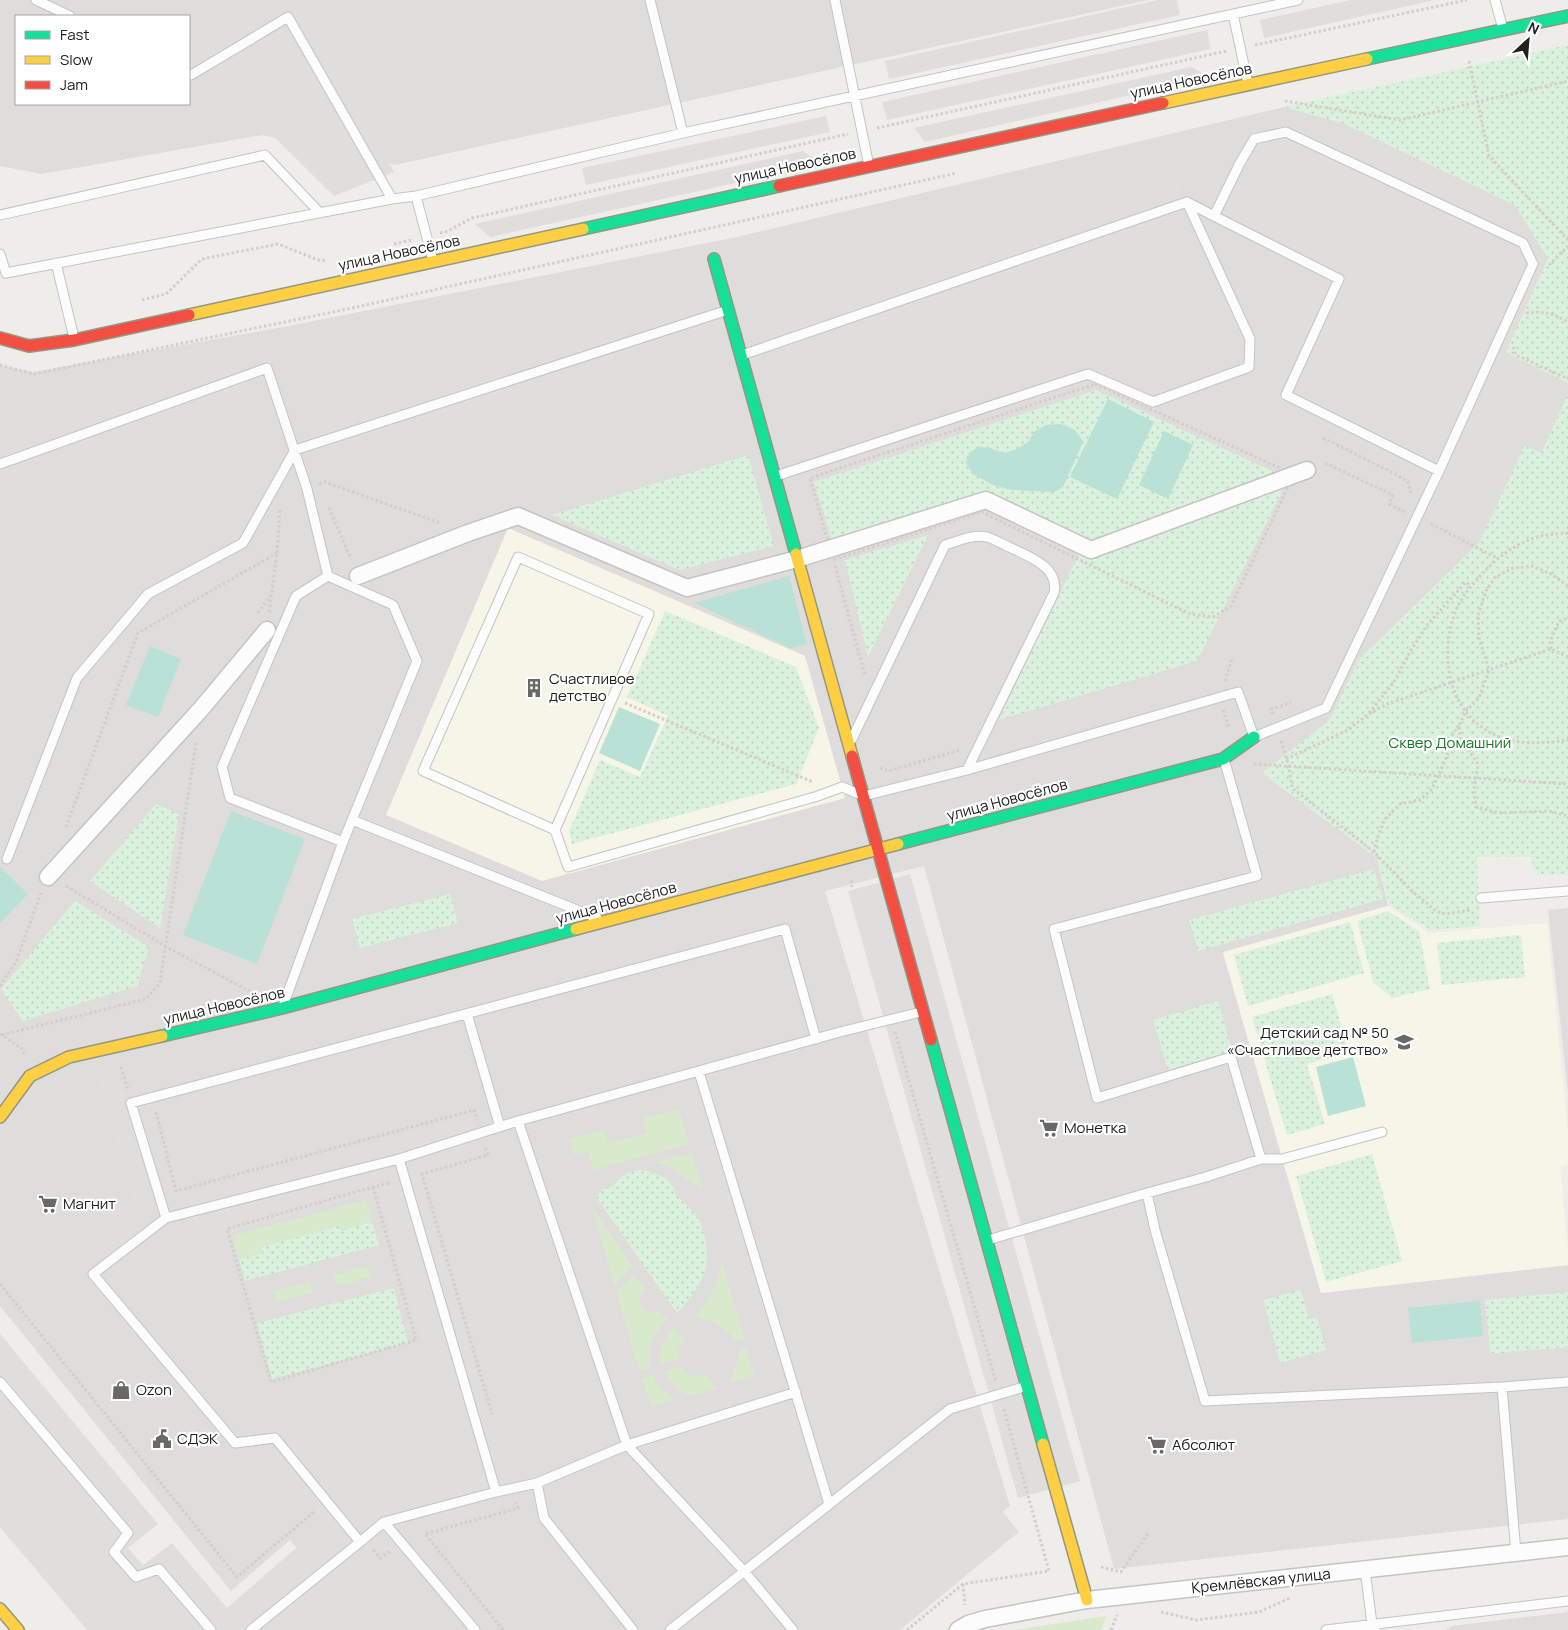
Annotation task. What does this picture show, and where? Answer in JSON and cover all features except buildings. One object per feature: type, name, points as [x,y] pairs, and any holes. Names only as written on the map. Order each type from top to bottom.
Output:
[{"type":"main road","name":"улица Новосёлов","points":[[0,338],[29,346],[74,340],[869,166],[1568,16]]},
{"type":"main road","points":[[714,259],[776,476],[797,558],[1087,1600]]},
{"type":"main road","name":"улица Новосёлов","points":[[0,1118],[32,1075],[69,1057],[282,1008],[605,921],[1224,759],[1254,736]]},
{"type":"main road","points":[[0,1609],[18,1630]]},
{"type":"street","points":[[358,576],[468,533],[518,516],[687,588],[797,558],[986,500],[1091,550],[1307,470]]},
{"type":"street","points":[[48,877],[201,709],[267,630]]},
{"type":"street","name":"Кремлёвская улица","points":[[958,1630],[968,1624],[985,1619],[1087,1600],[1568,1548]]},
{"type":"lane","points":[[36,0],[68,15]]},
{"type":"lane","points":[[650,0],[683,133]]},
{"type":"lane","points":[[835,0],[869,166]]},
{"type":"lane","points":[[0,254],[6,273],[416,196],[683,133],[1298,0]]},
{"type":"lane","points":[[1495,0],[1503,30]]},
{"type":"lane","points":[[1233,14],[1248,84]]},
{"type":"lane","points":[[190,74],[288,17],[392,199]]},
{"type":"lane","points":[[555,830],[423,771],[518,557],[649,614],[555,830],[568,867],[818,796],[842,787],[864,796],[966,770],[1238,692],[1254,736],[1326,708],[1439,471],[1534,264],[1523,243],[1286,132],[1254,139],[1214,216]]},
{"type":"lane","points":[[0,215],[265,155],[320,213]]},
{"type":"lane","points":[[416,196],[433,261]]},
{"type":"lane","points":[[776,476],[1088,374],[1153,402],[1249,367],[1250,339],[1187,202]]},
{"type":"lane","points":[[742,355],[1187,202],[1339,278],[1286,395],[1439,471]]},
{"type":"lane","points":[[56,263],[74,340]]},
{"type":"lane","points":[[7,859],[77,678],[148,594],[243,543],[295,450],[728,310]]},
{"type":"lane","points":[[0,464],[267,368],[307,489],[328,576]]},
{"type":"lane","points":[[849,743],[945,545],[970,537],[987,537],[1037,560],[1049,571],[1056,584],[1054,593],[966,770]]},
{"type":"lane","points":[[282,1008],[343,842],[417,661],[393,605],[328,576]]},
{"type":"lane","points":[[328,576],[296,596],[222,767],[230,798],[343,842]]},
{"type":"lane","points":[[1224,759],[1257,876],[1054,929],[1097,1098],[1231,1057],[1261,1158]]},
{"type":"lane","points":[[352,820],[605,921]]},
{"type":"lane","points":[[1481,898],[1568,891]]},
{"type":"lane","points":[[166,1218],[132,1103],[152,1097],[785,929],[816,1039]]},
{"type":"lane","points":[[362,1540],[338,1515],[275,1438],[235,1443],[93,1274],[166,1218],[399,1159],[518,1121],[924,1011]]},
{"type":"lane","points":[[466,1014],[500,1127]]},
{"type":"lane","points":[[699,1072],[829,1504]]},
{"type":"lane","points":[[518,1121],[627,1445],[744,1571],[793,1630]]},
{"type":"lane","points":[[987,1240],[1206,1177],[1261,1158],[1282,1159],[1382,1132]]},
{"type":"lane","points":[[399,1159],[496,1492]]},
{"type":"lane","points":[[1147,1193],[1155,1230],[1205,1401],[1502,1387],[1568,1382]]},
{"type":"lane","points":[[0,1382],[128,1532],[114,1552],[136,1577],[159,1569],[211,1630]]},
{"type":"lane","points":[[670,1630],[950,1409],[1028,1386]]},
{"type":"lane","points":[[1502,1387],[1516,1553]]},
{"type":"lane","points":[[251,1630],[384,1522],[537,1483],[627,1445],[796,1392]]},
{"type":"lane","points":[[537,1483],[544,1518],[633,1630]]},
{"type":"lane","points":[[384,1522],[475,1630]]},
{"type":"lane","points":[[1366,1570],[1374,1627]]},
{"type":"lane","points":[[1326,1630],[1374,1627],[1568,1601]]},
{"type":"path","points":[[391,245],[448,232],[472,218],[862,131],[1467,0]]},
{"type":"path","points":[[1459,62],[1478,58]]},
{"type":"path","points":[[1469,60],[1489,156],[1568,240]]},
{"type":"path","points":[[1299,97],[1280,101],[1400,120],[1568,81]]},
{"type":"path","points":[[0,366],[34,374],[358,307],[960,172]]},
{"type":"path","points":[[136,301],[166,294],[202,259],[278,244],[321,261],[330,259]]},
{"type":"path","points":[[1547,266],[1568,246]]},
{"type":"path","points":[[1522,321],[1529,306]]},
{"type":"path","points":[[1525,313],[1539,312],[1556,315],[1568,322]]},
{"type":"path","points":[[1511,344],[1516,355],[1568,379]]},
{"type":"path","points":[[1095,384],[1280,468],[1286,477],[1288,487],[1231,606],[1213,616],[1190,614],[982,512],[833,560],[810,478],[1095,384]]},
{"type":"path","points":[[1322,438],[1408,482],[1412,492],[1410,499]]},
{"type":"path","points":[[1322,461],[1393,495],[1389,504],[1497,558]]},
{"type":"path","points":[[307,489],[325,482],[468,533]]},
{"type":"path","points":[[327,502],[358,576]]},
{"type":"path","points":[[1403,521],[1408,506]]},
{"type":"path","points":[[267,630],[277,553],[280,508]]},
{"type":"path","points":[[1568,533],[1542,536],[1522,544],[1497,558],[1471,586],[1457,607],[1448,640],[1447,657],[1450,682],[1463,708],[1479,725],[1500,737],[1524,743],[1551,743],[1568,740]]},
{"type":"path","points":[[65,830],[138,633],[277,553]]},
{"type":"path","points":[[1374,852],[1379,833],[1386,819],[1400,804],[1420,800],[1432,789],[1447,756],[1450,737],[1466,711],[1479,698],[1489,670],[1479,638],[1478,615],[1486,590],[1495,577],[1513,568],[1532,566],[1551,574],[1568,586]]},
{"type":"path","points":[[1367,715],[1394,682],[1427,626],[1466,582],[1471,586]]},
{"type":"path","points":[[254,617],[271,595]]},
{"type":"path","points":[[1551,650],[1550,641],[1559,621],[1568,618]]},
{"type":"path","points":[[1286,759],[1348,730],[1367,715],[1387,704],[1551,650],[1568,657]]},
{"type":"path","points":[[1232,659],[1219,698],[1236,750],[1242,762],[1289,767],[1568,784]]},
{"type":"path","points":[[613,698],[816,783]]},
{"type":"path","points":[[1295,702],[1271,709],[1289,767],[1292,788],[1374,852],[1412,891],[1436,911],[1445,914],[1482,908],[1481,898]]},
{"type":"path","points":[[1,1035],[146,1000],[160,984],[201,709]]},
{"type":"path","points":[[1459,725],[1460,738],[1478,764],[1474,790],[1476,807],[1498,813],[1549,810],[1568,816]]},
{"type":"path","points":[[848,857],[852,887]]},
{"type":"path","points":[[0,986],[16,962],[48,877],[73,890],[165,946],[282,1008]]},
{"type":"path","points":[[892,1019],[1049,1571],[963,1584],[907,1630]]},
{"type":"path","points":[[1,1035],[22,1049],[32,1075]]},
{"type":"path","points":[[114,1046],[132,1103]]},
{"type":"path","points":[[152,1097],[176,1191],[474,1110],[488,1155],[372,1187],[227,1229],[271,1382],[416,1340],[372,1187]]},
{"type":"path","points":[[422,1174],[494,1421]]},
{"type":"path","points":[[0,1284],[237,1577],[316,1510],[338,1515]]},
{"type":"path","points":[[362,1540],[380,1558],[402,1543],[425,1534],[518,1508],[513,1488]]},
{"type":"path","points":[[1077,1563],[1121,1572],[1149,1532]]},
{"type":"path","points":[[425,1534],[503,1630]]},
{"type":"shaded area","points":[[0,0],[1148,0],[395,165],[262,135],[42,174],[0,166]]},
{"type":"shaded area","points":[[261,0],[295,0],[394,172],[334,196],[253,116],[190,82],[190,39]]},
{"type":"shaded area","points":[[1158,0],[1177,0],[1180,15],[889,79],[885,61]]},
{"type":"shaded area","points":[[1351,0],[1435,0],[1264,38],[1260,20]]},
{"type":"shaded area","points":[[1207,30],[1211,49],[887,120],[882,102]]},
{"type":"shaded area","points":[[1191,67],[1210,77],[925,142],[914,128]]},
{"type":"shaded area","points":[[1284,107],[1343,123],[1515,205],[1548,258],[1506,352],[1568,383],[1568,395],[1541,454],[1525,446],[1479,543],[1359,660],[1329,721],[1262,773],[1377,858],[1388,906],[1223,953],[1321,1293],[1568,1265],[1568,1519],[1114,1569],[924,866],[825,891],[1010,1506],[852,1630],[367,1630],[290,1540],[231,1591],[0,1306],[0,366],[33,372],[283,327],[737,237]]},
{"type":"shaded area","points":[[826,116],[830,132],[586,185],[582,168]]},
{"type":"shaded area","points":[[1294,127],[1333,145],[1342,129],[1507,209],[1500,225],[1523,235],[1544,267],[1505,352],[1568,384],[1568,390],[1540,452],[1524,444],[1479,542],[1431,519],[1417,472],[1262,394],[1316,276],[1209,217],[1247,136]]},
{"type":"shaded area","points":[[1173,148],[1186,223],[768,363],[732,247],[886,203],[890,215],[960,192],[966,207]]},
{"type":"shaded area","points":[[803,151],[822,164],[490,237],[475,224]]},
{"type":"shaded area","points":[[700,246],[726,332],[314,451],[287,360]]},
{"type":"shaded area","points":[[230,339],[259,425],[143,472],[8,568],[0,571],[0,392],[33,382],[64,383]]},
{"type":"shaded area","points":[[508,528],[805,656],[845,798],[542,881],[386,815]]},
{"type":"shaded area","points":[[834,576],[857,663],[843,667],[819,579]]},
{"type":"shaded area","points":[[1190,670],[1195,690],[1015,739],[1010,719]]},
{"type":"shaded area","points":[[1264,779],[1272,796],[1284,793],[1305,810],[1311,827],[1324,823],[1331,837],[1341,836],[1370,856],[1372,865],[1186,920],[1205,997],[1146,1012],[1126,941],[1105,946],[1130,1038],[1085,1050],[1054,929],[1257,876],[1232,787]]},
{"type":"shaded area","points":[[910,874],[1080,1481],[1018,1498],[848,891]]},
{"type":"shaded area","name":"Детский сад № 50 «Счастливое детство»","points":[[1388,906],[1429,933],[1547,923],[1568,1131],[1568,1165],[1560,1167],[1568,1265],[1321,1293],[1223,952]]},
{"type":"shaded area","points":[[1568,908],[1568,1093],[1548,910]]},
{"type":"shaded area","points":[[1568,910],[1568,1042],[1554,912]]},
{"type":"shaded area","points":[[117,1073],[156,1207],[136,1212],[98,1079]]},
{"type":"shaded area","points":[[43,1078],[59,1090],[0,1169],[0,1136]]},
{"type":"shaded area","points":[[701,1096],[783,1367],[763,1373],[681,1102]]},
{"type":"shaded area","points":[[470,1117],[481,1153],[419,1172],[505,1471],[503,1504],[426,1529],[380,1565],[433,1630],[87,1630],[0,1527],[0,1334],[158,1524],[128,1548],[143,1565],[172,1543],[227,1608],[322,1525],[78,1234],[115,1203],[280,1406],[430,1365],[378,1190],[192,1244],[180,1196]]},
{"type":"shaded area","points":[[565,1136],[648,1407],[628,1413],[546,1142]]},
{"type":"shaded area","points":[[1234,1179],[1264,1286],[1207,1303],[1229,1373],[1199,1379],[1157,1237],[1164,1233],[1157,1203]]},
{"type":"shaded area","points":[[801,1368],[835,1478],[659,1620],[551,1496],[642,1451],[634,1419]]},
{"type":"shaded area","points":[[991,1497],[1019,1532],[900,1630],[831,1630]]},
{"type":"shaded area","points":[[1568,1612],[1568,1630],[1446,1630],[1451,1626]]},
{"type":"green space","points":[[1568,45],[1568,383],[1506,352],[1548,258],[1515,205],[1343,123],[1284,107]]},
{"type":"green space","points":[[1096,390],[1275,472],[1282,492],[1197,661],[999,720],[1085,541],[985,495],[832,540],[814,482]]},
{"type":"green space","name":"Сквер Домашний","points":[[1568,395],[1568,874],[1537,875],[1530,857],[1477,857],[1480,926],[1430,930],[1389,904],[1377,858],[1262,773],[1329,721],[1359,660],[1479,543],[1525,446],[1541,453]]},
{"type":"green space","points":[[1108,399],[1154,422],[1117,499],[1070,477]]},
{"type":"green space","points":[[1060,424],[1074,430],[1083,442],[1063,487],[1054,492],[1011,490],[993,485],[973,474],[966,463],[969,453],[978,447],[990,448],[1004,453],[1017,449],[1028,442],[1035,431],[1046,425]]},
{"type":"green space","points":[[1164,431],[1193,445],[1168,499],[1139,485]]},
{"type":"green space","points":[[748,455],[774,546],[679,570],[552,515]]},
{"type":"green space","points":[[928,535],[868,657],[845,560]]},
{"type":"green space","points":[[789,576],[807,644],[790,648],[694,603]]},
{"type":"green space","points":[[665,611],[796,667],[819,728],[796,784],[572,844],[569,831],[600,760],[640,777],[668,716],[627,697]]},
{"type":"green space","points":[[150,646],[181,659],[158,717],[126,705]]},
{"type":"green space","points":[[619,707],[660,724],[640,771],[599,753]]},
{"type":"green space","points":[[156,804],[179,814],[160,928],[90,881]]},
{"type":"green space","points":[[231,811],[305,839],[257,964],[183,935]]},
{"type":"green space","points":[[0,867],[28,894],[0,923]]},
{"type":"green space","points":[[1374,869],[1383,899],[1198,951],[1189,920]]},
{"type":"green space","points":[[450,894],[458,923],[360,948],[352,919]]},
{"type":"green space","points":[[75,901],[149,947],[137,986],[23,1021],[1,989]]},
{"type":"green space","points":[[1388,911],[1419,931],[1430,989],[1392,998],[1373,982],[1357,921]]},
{"type":"green space","points":[[1350,922],[1364,973],[1248,1006],[1234,955]]},
{"type":"green space","points":[[1521,935],[1525,977],[1442,985],[1437,943]]},
{"type":"green space","points":[[1332,994],[1349,1051],[1307,1064],[1325,1124],[1287,1135],[1252,1017]]},
{"type":"green space","points":[[1218,1001],[1232,1051],[1168,1070],[1153,1020]]},
{"type":"green space","points":[[1353,1057],[1366,1106],[1328,1116],[1316,1067]]},
{"type":"green space","points":[[679,1109],[689,1144],[593,1170],[588,1151],[574,1155],[570,1139],[604,1130],[608,1144],[647,1133],[643,1119]]},
{"type":"green space","points":[[692,1153],[702,1189],[673,1169],[656,1162]]},
{"type":"green space","points":[[1372,1154],[1402,1261],[1326,1282],[1296,1176]]},
{"type":"green space","points":[[640,1170],[659,1175],[670,1183],[677,1196],[697,1217],[706,1242],[706,1263],[701,1281],[691,1298],[677,1313],[596,1197],[603,1189],[613,1186],[627,1173]]},
{"type":"green space","points":[[366,1200],[372,1222],[341,1231],[339,1226],[262,1247],[263,1253],[239,1260],[232,1236]]},
{"type":"green space","points":[[592,1207],[633,1267],[614,1285]]},
{"type":"green space","points":[[372,1222],[379,1245],[245,1281],[239,1260],[263,1253],[262,1247],[339,1226],[341,1231]]},
{"type":"green space","points":[[722,1262],[745,1340],[736,1342],[718,1325],[695,1317],[712,1291]]},
{"type":"green space","points":[[368,1266],[371,1277],[336,1286],[333,1275]]},
{"type":"green space","points":[[635,1275],[645,1289],[640,1297],[640,1305],[649,1313],[660,1311],[667,1319],[651,1342],[649,1353],[650,1368],[639,1372],[616,1291]]},
{"type":"green space","points":[[310,1282],[313,1293],[277,1302],[274,1291]]},
{"type":"green space","points":[[394,1288],[408,1343],[272,1379],[257,1323]]},
{"type":"green space","points":[[1301,1290],[1309,1319],[1317,1318],[1326,1350],[1280,1363],[1263,1300]]},
{"type":"green space","points":[[1568,1292],[1568,1347],[1490,1354],[1485,1300]]},
{"type":"green space","points":[[1480,1301],[1483,1336],[1412,1343],[1408,1308]]},
{"type":"green space","points":[[673,1328],[685,1341],[679,1349],[679,1359],[660,1364],[662,1345],[666,1336]]},
{"type":"green space","points":[[746,1349],[754,1375],[728,1383],[738,1360],[739,1351]]},
{"type":"green space","points":[[680,1367],[692,1376],[706,1375],[717,1389],[695,1395],[679,1390],[664,1372]]},
{"type":"green space","points":[[653,1375],[662,1389],[676,1400],[651,1406],[641,1379]]},
{"type":"green space","points":[[1106,1616],[1101,1630],[1015,1630]]},
{"type":"traffic: fast","points":[[1367,59],[1568,16]]},
{"type":"traffic: fast","points":[[583,229],[779,186]]},
{"type":"traffic: fast","points":[[714,259],[796,554]]},
{"type":"traffic: fast","points":[[898,844],[1223,759],[1254,737]]},
{"type":"traffic: fast","points":[[162,1036],[282,1008],[576,929]]},
{"type":"traffic: fast","points":[[931,1040],[1043,1444]]},
{"type":"traffic: slow","points":[[1163,103],[1367,59]]},
{"type":"traffic: slow","points":[[189,315],[583,229]]},
{"type":"traffic: slow","points":[[796,554],[852,756]]},
{"type":"traffic: slow","points":[[576,929],[898,844]]},
{"type":"traffic: slow","points":[[0,1117],[30,1076],[69,1057],[162,1036]]},
{"type":"traffic: slow","points":[[1043,1444],[1087,1600]]},
{"type":"traffic: slow","points":[[0,1609],[18,1630]]},
{"type":"traffic: jam","points":[[779,186],[1163,103]]},
{"type":"traffic: jam","points":[[0,338],[29,346],[74,340],[189,315]]},
{"type":"traffic: jam","points":[[852,756],[931,1040]]},
{"type":"place","name":"Счастливое детство","points":[[534,688]]},
{"type":"place","name":"Детский сад № 50 «Счастливое детство»","points":[[1404,1042]]},
{"type":"place","name":"Монетка","points":[[1049,1128]]},
{"type":"place","name":"Магнит","points":[[48,1204]]},
{"type":"place","name":"Ozon","points":[[121,1390]]},
{"type":"place","name":"СДЭК","points":[[162,1439]]},
{"type":"place","name":"Абсолют","points":[[1157,1445]]}]
